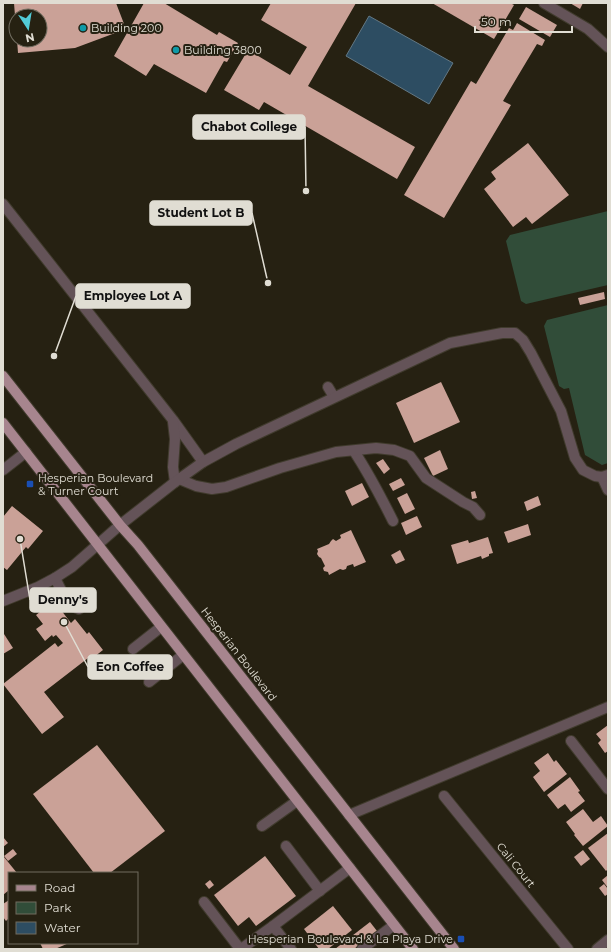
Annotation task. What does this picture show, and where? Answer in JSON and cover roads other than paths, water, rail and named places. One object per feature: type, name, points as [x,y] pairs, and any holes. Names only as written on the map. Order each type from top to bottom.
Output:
[{"type":"main road","name":"Hesperian Boulevard","points":[[3,376],[120,525],[138,545],[454,949]]},
{"type":"main road","points":[[3,423],[350,868],[409,947]]},
{"type":"street","points":[[544,3],[588,29],[608,47]]},
{"type":"street","points":[[3,204],[173,420],[203,462]]},
{"type":"street","points":[[3,601],[38,587],[72,567],[120,525],[177,481],[203,462],[236,444],[450,343],[502,333],[515,333],[523,340],[561,411],[575,458],[584,470],[595,476],[605,476],[608,490]]},
{"type":"street","points":[[328,387],[334,397]]},
{"type":"street","points":[[173,420],[175,439],[173,467],[177,481]]},
{"type":"street","points":[[177,481],[212,489],[226,487],[280,468],[336,452],[376,448],[394,450],[410,456],[426,478],[472,507],[480,515]]},
{"type":"street","points":[[354,451],[384,502],[393,522]]},
{"type":"street","points":[[3,470],[26,452]]},
{"type":"street","points":[[55,578],[68,604],[79,608]]},
{"type":"street","points":[[133,649],[161,626]]},
{"type":"street","points":[[149,682],[183,655]]},
{"type":"street","points":[[349,815],[608,707]]},
{"type":"street","points":[[571,741],[608,789]]},
{"type":"street","name":"Cali Court","points":[[444,796],[568,949]]},
{"type":"street","points":[[262,826],[297,801]]},
{"type":"street","points":[[286,846],[320,891]]},
{"type":"street","points":[[204,902],[241,949],[350,868]]},
{"type":"street","points":[[362,949],[394,925]]},
{"type":"street","points":[[273,926],[291,949]]},
{"type":"street","points":[[597,949],[608,940]]},
{"type":"water","points":[[369,16],[453,63],[429,104],[346,56]]},
{"type":"place","name":"Building 200","points":[[83,28]]},
{"type":"place","name":"Building 3800","points":[[176,50]]},
{"type":"place","name":"Chabot College","points":[[306,191]]},
{"type":"place","name":"Student Lot B","points":[[268,283]]},
{"type":"place","name":"Employee Lot A","points":[[54,356]]},
{"type":"place","name":"Hesperian Boulevard & Turner Court","points":[[30,484]]},
{"type":"place","name":"Denny's","points":[[20,539]]},
{"type":"place","name":"Eon Coffee","points":[[64,622]]},
{"type":"place","name":"Hesperian Boulevard & La Playa Drive","points":[[461,939]]}]
